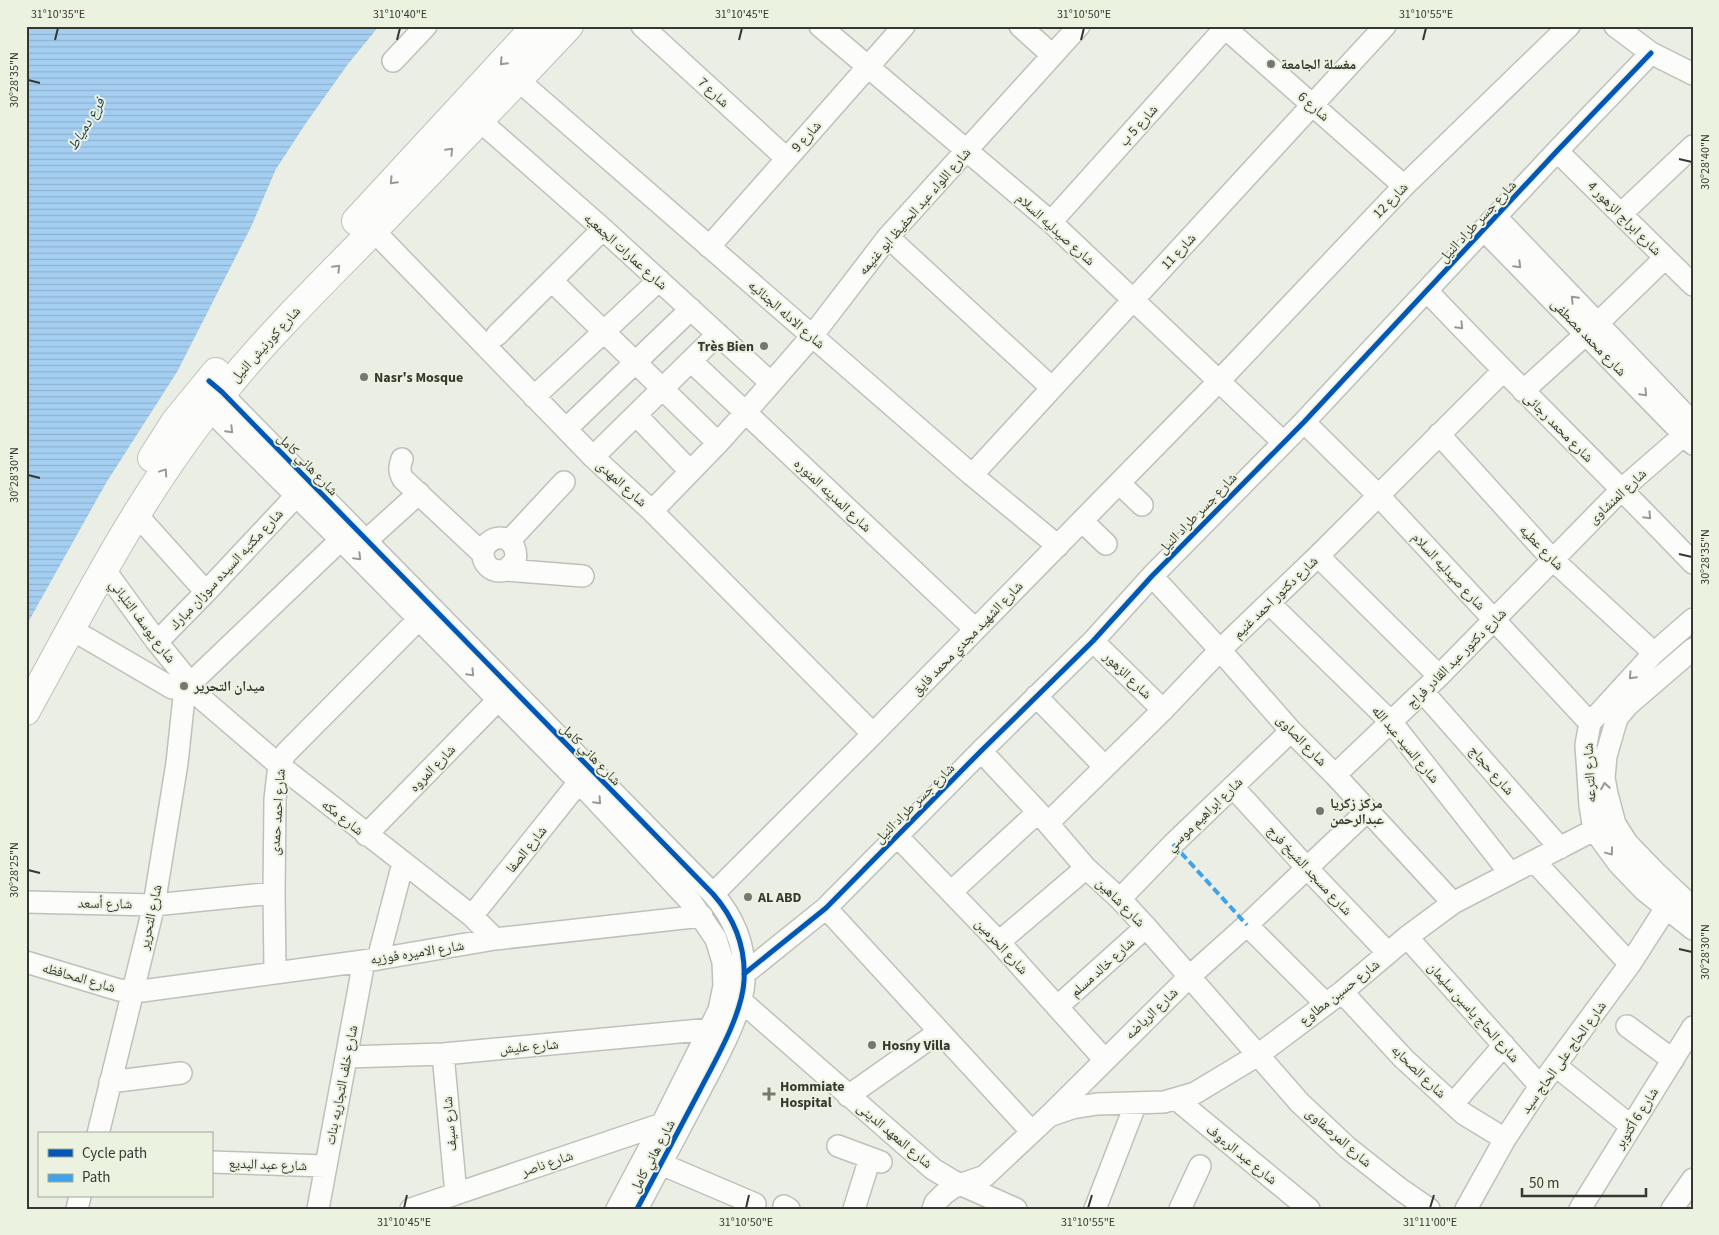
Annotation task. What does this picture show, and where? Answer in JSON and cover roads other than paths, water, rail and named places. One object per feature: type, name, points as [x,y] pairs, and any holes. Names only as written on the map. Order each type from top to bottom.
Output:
[{"type":"main road","name":"شارع كورنيش النيل","points":[[26,711],[104,569],[136,514],[179,450],[235,349],[536,26]]},
{"type":"main road","name":"شارع كورنيش النيل","points":[[26,678],[147,465],[175,422],[208,395],[282,324],[480,121],[568,26]]},
{"type":"street","points":[[393,61],[426,26]]},
{"type":"street","name":"شارع 7","points":[[642,26],[786,158]]},
{"type":"street","name":"شارع صيدليه السلام","points":[[820,26],[1051,222],[1283,442]]},
{"type":"street","name":"شارع 9","points":[[709,247],[904,26]]},
{"type":"street","points":[[1020,26],[1052,55]]},
{"type":"street","name":"شارع اللواء عبد الحفيظ ابو غنيمه","points":[[652,510],[745,413],[812,336],[888,237],[1079,26]]},
{"type":"street","name":"شارع 11","points":[[972,475],[1385,26]]},
{"type":"street","name":"شارع 12","points":[[1219,381],[1404,186],[1568,26]]},
{"type":"street","name":"شارع 6","points":[[1224,27],[1404,186]]},
{"type":"street","name":"شارع 5 ب","points":[[1051,222],[1224,27]]},
{"type":"street","points":[[1618,27],[1651,53],[1693,74]]},
{"type":"street","name":"شارع جسر طراد النيل","points":[[744,974],[826,908],[1093,641],[1152,576],[1304,422],[1651,53]]},
{"type":"street","name":"شارع الادله الجنائيه","points":[[518,80],[972,475],[1058,546]]},
{"type":"street","name":"شارع عمارات الجمعيه","points":[[480,121],[603,229],[771,383]]},
{"type":"street","points":[[1621,214],[1693,146]]},
{"type":"street","name":"شارع ابراج الزهور 4","points":[[1557,151],[1693,285]]},
{"type":"street","name":"شارع محمد مصطفى","points":[[1490,224],[1592,328],[1690,434]]},
{"type":"street","points":[[497,335],[603,229]]},
{"type":"street","name":"شارع المهدى","points":[[373,230],[534,397],[594,457],[652,510],[873,734]]},
{"type":"street","points":[[888,237],[1052,388]]},
{"type":"street","points":[[1522,391],[1592,328],[1664,258]]},
{"type":"street","points":[[534,397],[659,280]]},
{"type":"street","points":[[552,281],[718,443]]},
{"type":"street","name":"شارع محمد رجائى","points":[[1427,291],[1522,391],[1622,489],[1693,563]]},
{"type":"street","points":[[566,429],[691,309]]},
{"type":"street","points":[[594,457],[718,334]]},
{"type":"street","name":"شارع المدينه المنوره","points":[[690,361],[975,629]]},
{"type":"street","name":"شارع دكتور احمد غنيم","points":[[950,892],[1106,767],[1220,650],[1379,496],[1503,371]]},
{"type":"street","name":"شارع الشهيد مجدي محمد فايق","points":[[713,894],[873,734],[1219,381]]},
{"type":"street","name":"شارع هاني كامل","points":[[208,395],[296,496],[354,536],[419,619],[498,700],[713,894],[724,907],[737,930],[744,955],[741,1002],[724,1042],[637,1209]]},
{"type":"street","name":"شارع هاني كامل","points":[[208,395],[354,536],[576,771],[692,902],[716,939],[724,962],[724,986],[719,1010],[617,1209]]},
{"type":"street","points":[[636,415],[690,471]]},
{"type":"street","name":"شارع صيدليه السلام","points":[[1304,422],[1379,496],[1590,723]]},
{"type":"street","name":"شارع عطيه","points":[[1439,434],[1552,559],[1654,653]]},
{"type":"street","name":"شارع المنشاوى","points":[[1552,559],[1622,489],[1690,434]]},
{"type":"street","points":[[402,459],[399,466],[400,473],[404,479],[482,553]]},
{"type":"street","points":[[509,540],[564,482]]},
{"type":"street","points":[[1119,483],[1142,505]]},
{"type":"street","points":[[185,686],[354,536],[419,494]]},
{"type":"street","name":"شارع مكتبه السيده سوزان مبارك","points":[[157,642],[296,496]]},
{"type":"street","points":[[136,514],[206,592]]},
{"type":"street","points":[[1082,521],[1106,544]]},
{"type":"street","points":[[506,570],[511,566],[516,556],[516,550],[509,540],[492,539],[487,543],[482,553],[483,559],[490,568],[501,571],[583,576]]},
{"type":"street","points":[[1318,556],[1440,676]]},
{"type":"street","name":"شارع دكتور عبد القادر فراج","points":[[1335,775],[1440,676],[1552,559]]},
{"type":"street","name":"شارع يوسف التلباني","points":[[104,569],[157,642],[185,686]]},
{"type":"street","name":"شارع الصاوى","points":[[1152,576],[1291,731],[1335,775],[1453,903]]},
{"type":"street","name":"شارع السيد عبد الله","points":[[1269,603],[1392,723],[1510,873]]},
{"type":"street","name":"شارع احمد حمدى","points":[[275,972],[274,834],[279,765],[286,752],[419,619]]},
{"type":"street","name":"شارع الترعه","points":[[1693,619],[1654,653],[1590,723],[1587,734],[1586,754],[1594,830],[1619,864],[1644,890],[1693,929]]},
{"type":"street","name":"شارع مكه","points":[[71,629],[185,686],[366,835],[472,916],[494,939]]},
{"type":"street","name":"شارع الزهور","points":[[1093,641],[1163,710]]},
{"type":"street","name":"شارع الترعه","points":[[1693,649],[1628,705],[1617,718],[1606,756],[1604,778],[1616,824],[1627,842],[1693,908]]},
{"type":"street","name":"شارع التحرير","points":[[98,1132],[154,905],[177,763],[185,686]]},
{"type":"street","name":"شارع حجاج","points":[[1423,692],[1560,848]]},
{"type":"street","points":[[1036,696],[1106,767]]},
{"type":"street","name":"شارع المروه","points":[[366,835],[498,700]]},
{"type":"street","name":"شارع ابراهيم موسي","points":[[1120,899],[1173,844],[1291,731]]},
{"type":"street","name":"شارع شاهين","points":[[981,751],[1043,817],[1086,868],[1120,899],[1146,927],[1258,1055]]},
{"type":"street","name":"شارع الصفا","points":[[472,916],[576,771]]},
{"type":"street","name":"شارع مسجد الشيخ فرج","points":[[1233,787],[1388,953]]},
{"type":"street","name":"شارع الرياضه","points":[[933,1209],[935,1203],[954,1187],[984,1176],[1032,1132],[1190,976],[1367,811]]},
{"type":"street","name":"شارع حسين مطاوع","points":[[1049,1116],[1072,1108],[1098,1104],[1164,1102],[1195,1093],[1258,1055],[1453,903],[1594,830],[1616,824]]},
{"type":"street","name":"شارع الحرمين","points":[[897,836],[999,942],[1104,1059]]},
{"type":"street","points":[[1534,861],[1630,964]]},
{"type":"street","name":"شارع خلف التجاريه بنات","points":[[318,1209],[346,1057],[371,960],[403,863]]},
{"type":"street","points":[[999,942],[1086,868]]},
{"type":"street","name":"شارع أسعد","points":[[26,902],[154,905],[274,893]]},
{"type":"street","points":[[826,908],[1032,1132]]},
{"type":"street","name":"شارع الحاج على الحاج سيد","points":[[1466,1209],[1505,1139],[1540,1086],[1630,964],[1666,908]]},
{"type":"street","name":"شارع الاميره فوزيه","points":[[133,991],[371,960],[494,939],[702,916]]},
{"type":"street","name":"شارع الصحابه","points":[[1247,924],[1404,1059],[1464,1114],[1505,1139]]},
{"type":"street","name":"شارع خالد مسلم","points":[[1057,1007],[1146,927]]},
{"type":"street","name":"شارع الحاج ياسين سليمان","points":[[1407,937],[1540,1086]]},
{"type":"street","name":"شارع المحافظه","points":[[26,962],[119,990],[133,991]]},
{"type":"street","name":"شارع المعهد الدينى","points":[[724,986],[933,1169],[961,1185],[1016,1209]]},
{"type":"street","points":[[1627,1026],[1673,1060]]},
{"type":"street","name":"شارع 6 أكتوبر","points":[[1580,1209],[1693,1027]]},
{"type":"street","name":"شارع عليش","points":[[346,1057],[443,1054],[710,1029]]},
{"type":"street","points":[[848,1096],[939,1032]]},
{"type":"street","points":[[1453,1104],[1504,1045]]},
{"type":"street","name":"شارع سيف","points":[[443,1054],[456,1194]]},
{"type":"street","name":"شارع المرصفاوى","points":[[1258,1055],[1300,1103],[1348,1148],[1400,1189],[1430,1209]]},
{"type":"street","points":[[1556,1066],[1631,1126]]},
{"type":"street","points":[[110,1082],[181,1073]]},
{"type":"street","name":"شارع عبد الرءوف","points":[[1176,1099],[1309,1209]]},
{"type":"street","points":[[1095,1209],[1136,1103]]},
{"type":"street","name":"شارع ناصر","points":[[412,1209],[662,1124],[683,1122]]},
{"type":"street","points":[[838,1146],[875,1160],[854,1209]]},
{"type":"street","name":"شارع عبد البديع","points":[[212,1162],[325,1166]]},
{"type":"street","points":[[660,1164],[755,1204]]},
{"type":"street","points":[[1180,1209],[1200,1166]]},
{"type":"street","points":[[1672,1209],[1693,1179]]},
{"type":"water","name":"فرع دمياط","points":[[26,26],[379,26],[348,64],[276,169],[251,227],[177,372],[106,483],[26,626]]},
{"type":"place","name":"مغسلة الجامعة","points":[[1271,64]]},
{"type":"place","name":"Très Bien","points":[[764,346]]},
{"type":"place","name":"Nasr's Mosque","points":[[364,377]]},
{"type":"place","name":"ميدان التحرير","points":[[184,686]]},
{"type":"place","name":"مركز زكريا عبدالرحمن","points":[[1320,811]]},
{"type":"place","name":"AL ABD","points":[[748,897]]},
{"type":"place","name":"Hosny Villa","points":[[872,1045]]},
{"type":"place","name":"Hommiate Hospital","points":[[769,1094]]}]
